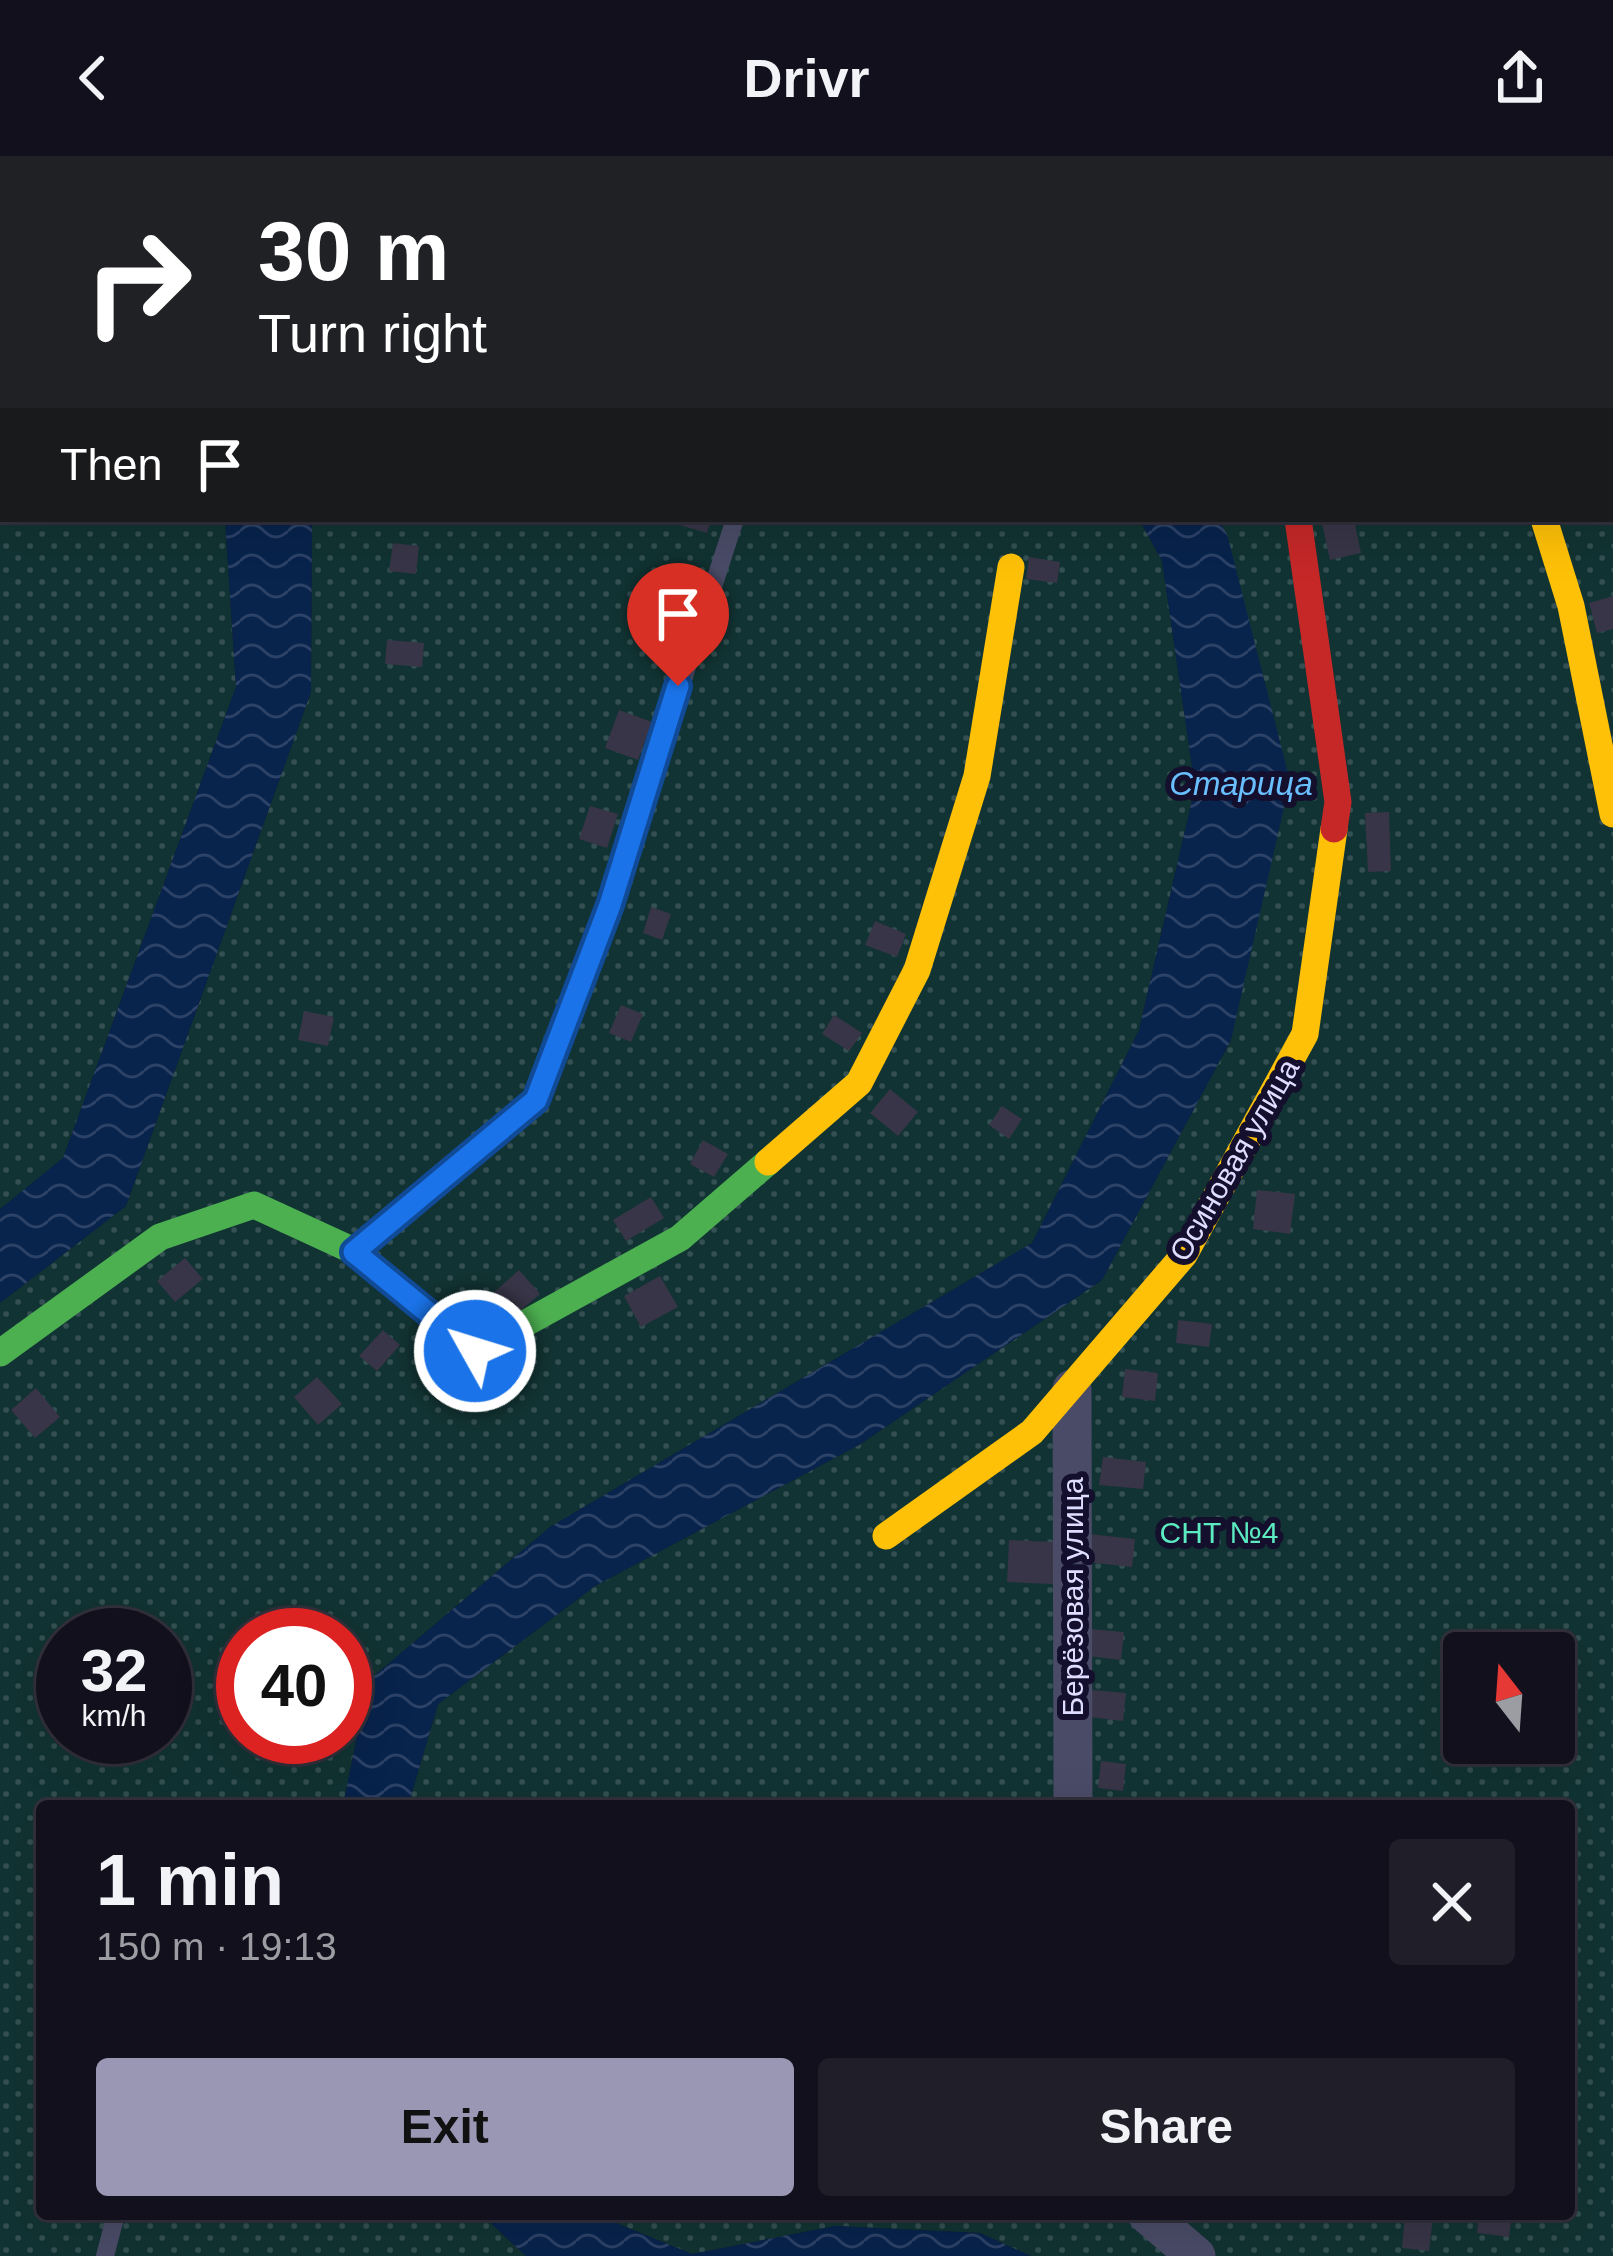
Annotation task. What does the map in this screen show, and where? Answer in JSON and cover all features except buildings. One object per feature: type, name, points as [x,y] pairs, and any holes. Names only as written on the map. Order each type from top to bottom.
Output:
[{"type":"street","name":"Осиновая улица","points":[[886,1536],[1032,1432],[1184,1255],[1305,1034],[1338,802],[1298,522]]},
{"type":"street","points":[[1545,522],[1571,606],[1613,814]]},
{"type":"street","points":[[0,1353],[160,1237],[254,1205],[354,1252],[475,1351],[680,1238],[859,1083],[917,970],[977,776],[1011,567]]},
{"type":"street","name":"Берёзовая улица","points":[[1072,1388],[1073,1800]]},
{"type":"street","points":[[1155,2220],[1196,2256]]},
{"type":"lane","points":[[354,1252],[536,1100],[610,905],[733,522]]},
{"type":"lane","points":[[105,2256],[114,2220]]},
{"type":"green space","name":"СНТ №4","points":[[0,522],[225,522],[236,687],[63,1158],[0,1209]]},
{"type":"green space","points":[[312,522],[1141,522],[1162,561],[1195,787],[1139,1030],[1032,1243],[550,1527],[372,1678],[372,1608],[216,1608],[216,1764],[351,1764],[344,1800],[36,1800],[36,2220],[487,2220],[526,2256],[0,2256],[0,1303],[126,1206],[311,692]]},
{"type":"green space","name":"СНТ №4","points":[[1220,522],[1613,522],[1613,2256],[1031,2256],[980,2233],[835,2226],[692,2254],[609,2220],[1575,2220],[1575,1800],[410,1800],[438,1704],[595,1586],[859,1445],[1102,1280],[1231,1040],[1227,535]]},
{"type":"water","points":[[225,522],[312,522],[311,692],[126,1206],[0,1303],[0,1209],[63,1158],[236,687]]},
{"type":"water","name":"Старица","points":[[1141,522],[1220,522],[1227,534],[1290,781],[1231,1040],[1102,1280],[859,1445],[595,1586],[438,1704],[410,1800],[344,1800],[351,1764],[372,1764],[372,1678],[550,1527],[1032,1243],[1139,1030],[1195,787],[1162,561]]},
{"type":"water","points":[[487,2220],[609,2220],[692,2254],[835,2226],[980,2233],[1031,2256],[526,2256]]},
{"type":"traffic: fast","points":[[0,1353],[160,1237],[254,1205],[354,1251],[475,1351],[680,1238],[768,1162]]},
{"type":"traffic: slow","points":[[1545,522],[1571,606],[1613,814]]},
{"type":"traffic: slow","points":[[768,1162],[859,1083],[917,970],[977,776],[1011,567]]},
{"type":"traffic: slow","points":[[886,1536],[1032,1432],[1184,1255],[1305,1034],[1334,829]]},
{"type":"traffic: jam","points":[[1298,522],[1338,802],[1334,829]]},
{"type":"route","points":[[475,1351],[354,1252],[536,1100],[610,905],[678,686]]}]
